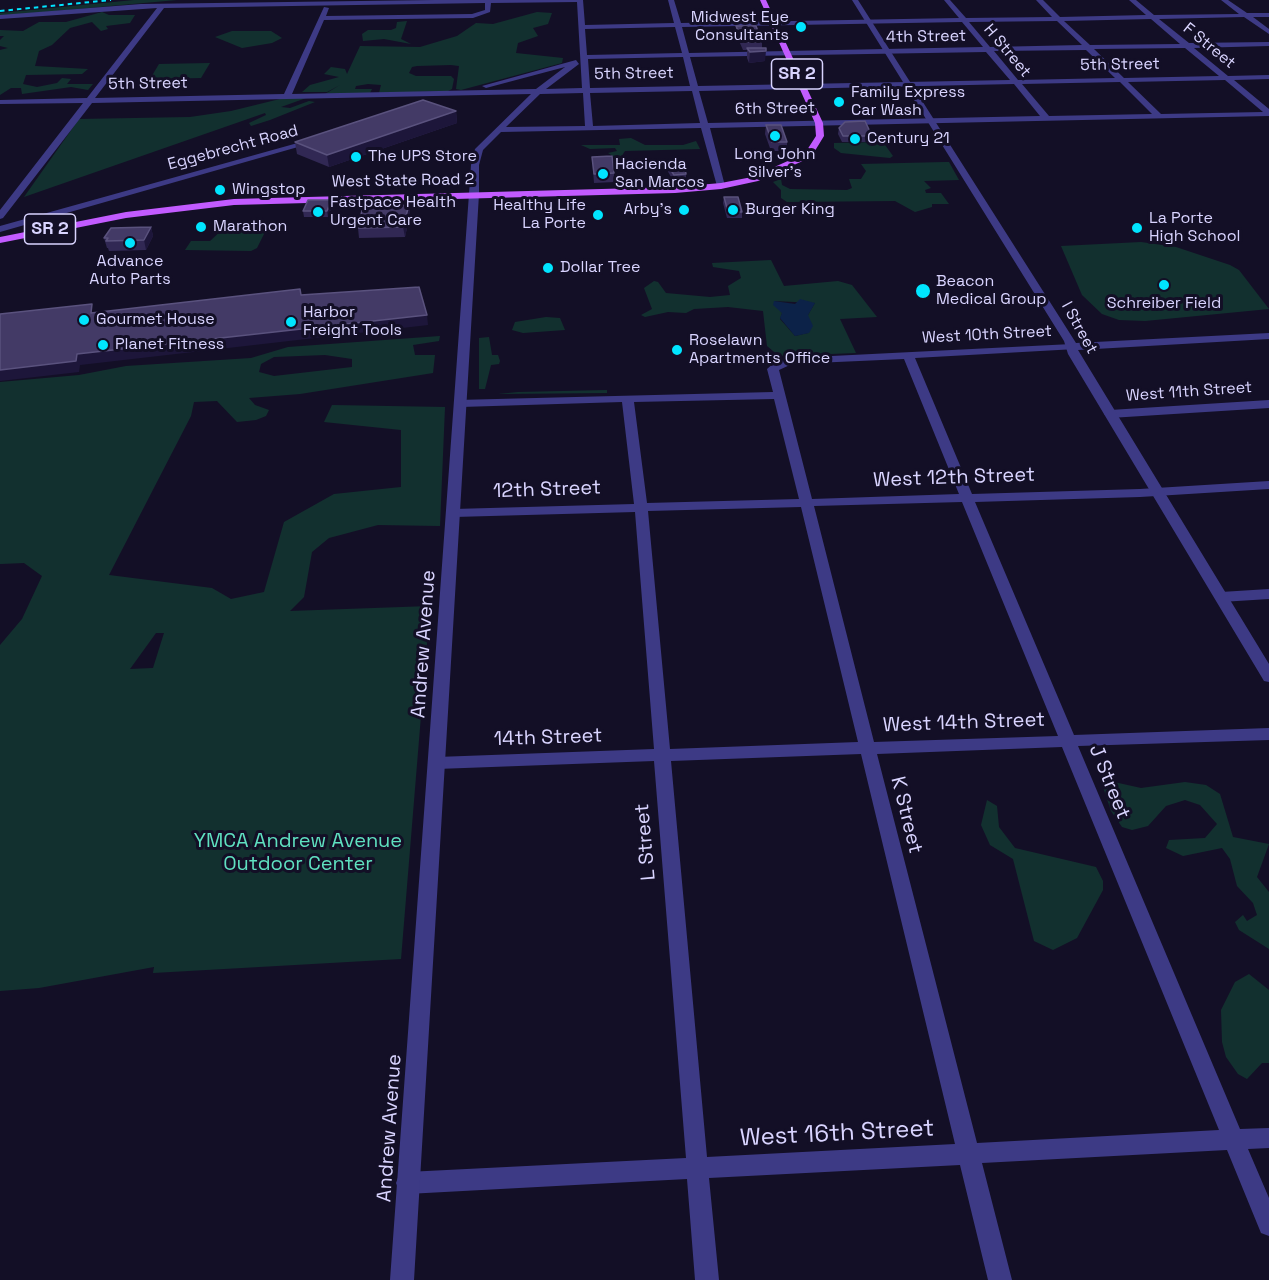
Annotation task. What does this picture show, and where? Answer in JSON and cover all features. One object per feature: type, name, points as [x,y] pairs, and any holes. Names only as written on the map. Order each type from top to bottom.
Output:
[{"type":"main road","name":"SR 2","points":[[763,0],[819,123]]},
{"type":"main road","name":"West State Road 2","points":[[0,240],[126,215],[234,202],[652,191],[721,186],[771,174],[790,166],[810,152],[820,136],[819,123]]},
{"type":"street","points":[[0,17],[162,6],[578,0],[581,27],[580,59],[590,128]]},
{"type":"street","points":[[671,0],[721,186]]},
{"type":"street","name":"I Street","points":[[855,0],[910,84],[1072,347],[1269,677]]},
{"type":"street","name":"H Street","points":[[947,0],[1047,119]]},
{"type":"street","points":[[1039,0],[1159,116]]},
{"type":"street","name":"F Street","points":[[1132,0],[1269,114]]},
{"type":"street","points":[[1224,0],[1269,32]]},
{"type":"street","points":[[322,18],[484,14],[488,11],[487,1]]},
{"type":"street","points":[[287,96],[329,3]]},
{"type":"street","points":[[0,216],[162,6]]},
{"type":"street","points":[[581,27],[1269,15]]},
{"type":"street","name":"4th Street","points":[[580,59],[1269,44]]},
{"type":"street","points":[[424,104],[580,59]]},
{"type":"street","name":"Andrew Avenue","points":[[402,1280],[477,155],[486,140],[538,91],[580,59]]},
{"type":"street","name":"5th Street","points":[[0,102],[1269,77]]},
{"type":"street","name":"6th Street","points":[[497,130],[1269,114]]},
{"type":"street","name":"Eggebrecht Road","points":[[0,229],[320,140]]},
{"type":"street","name":"West 10th Street","points":[[779,364],[1269,336]]},
{"type":"street","name":"J Street","points":[[908,356],[1269,1225]]},
{"type":"street","name":"K Street","points":[[779,364],[773,372],[777,395],[868,748],[1000,1280]]},
{"type":"street","points":[[461,403],[777,395]]},
{"type":"street","name":"L Street","points":[[628,400],[641,506],[660,755],[707,1280]]},
{"type":"street","name":"West 11th Street","points":[[1110,414],[1269,404]]},
{"type":"street","name":"West 12th Street","points":[[641,506],[1159,492],[1269,484]]},
{"type":"street","name":"12th Street","points":[[454,513],[641,506]]},
{"type":"street","points":[[1221,597],[1269,594]]},
{"type":"street","name":"West 14th Street","points":[[660,755],[1269,734]]},
{"type":"street","name":"14th Street","points":[[437,763],[660,755]]},
{"type":"street","name":"West 16th Street","points":[[407,1183],[1269,1138]]},
{"type":"green space","points":[[134,0],[177,0],[0,16],[0,13]]},
{"type":"green space","points":[[102,12],[109,15],[135,15],[130,23],[106,26],[108,29],[101,31],[92,22],[70,28],[52,45],[39,51],[35,66],[88,69],[82,74],[26,75],[23,84],[37,87],[57,83],[62,78],[71,79],[67,84],[93,84],[88,90],[71,87],[22,94],[21,88],[11,88],[0,95],[0,50],[8,48],[0,46],[0,40],[4,36],[0,36],[0,30],[23,31],[39,22],[66,22]]},
{"type":"green space","points":[[537,12],[552,13],[548,24],[533,28],[538,36],[518,43],[516,53],[563,58],[562,63],[461,90],[456,89],[459,66],[451,65],[417,66],[412,67],[409,73],[416,76],[451,76],[454,79],[452,89],[448,91],[379,93],[381,85],[368,84],[356,86],[355,89],[372,89],[370,93],[325,94],[340,85],[327,92],[302,92],[310,85],[339,77],[324,74],[331,67],[345,69],[347,74],[360,46],[420,47],[457,36],[476,23],[493,24]]},
{"type":"green space","points":[[407,21],[401,39],[411,44],[384,39],[363,41],[362,34],[368,30],[391,30],[396,28],[397,22]]},
{"type":"green space","points":[[232,31],[271,31],[282,38],[272,43],[242,48],[215,37]]},
{"type":"green space","points":[[210,63],[201,78],[150,79],[159,64]]},
{"type":"green space","points":[[309,97],[281,107],[290,108],[309,101],[315,102],[270,120],[251,126],[249,123],[266,115],[265,113],[24,197],[79,119],[190,117],[231,111],[284,98]]},
{"type":"green space","points":[[631,138],[645,145],[683,145],[696,141],[700,149],[625,151],[619,160],[608,153],[617,151],[615,148],[590,149],[581,145],[620,145],[619,139]]},
{"type":"green space","points":[[883,142],[893,156],[890,158],[841,153],[834,148],[834,143]]},
{"type":"green space","points":[[949,162],[959,180],[924,181],[931,188],[925,190],[926,193],[941,193],[949,204],[932,204],[932,207],[915,212],[895,201],[787,202],[781,198],[781,190],[773,182],[781,179],[782,185],[790,189],[847,190],[852,188],[849,179],[861,179],[866,171],[861,164]]},
{"type":"green space","points":[[267,228],[257,248],[251,251],[185,250],[191,241],[210,241],[223,229]]},
{"type":"green space","name":"Schreiber Field","points":[[1141,242],[1176,247],[1230,265],[1239,270],[1269,309],[1145,321],[1119,320],[1102,314],[1082,295],[1061,246]]},
{"type":"green space","points":[[771,260],[784,286],[838,281],[852,285],[877,317],[840,319],[856,353],[779,356],[767,346],[763,311],[728,307],[694,309],[686,313],[668,312],[645,317],[641,315],[652,309],[644,288],[654,281],[658,282],[666,293],[710,297],[730,295],[728,286],[741,278],[739,271],[713,267],[712,263]],"holes":[[[774,301],[815,303],[808,315],[808,333],[795,336],[780,319],[782,313]]]},
{"type":"green space","points":[[546,317],[560,318],[565,330],[523,333],[512,330],[515,322]]},
{"type":"green space","name":"YMCA Andrew Avenue Outdoor Center","points":[[440,336],[439,341],[413,345],[415,355],[435,355],[433,373],[300,394],[249,398],[255,405],[269,410],[266,416],[256,420],[237,422],[217,401],[194,402],[191,416],[109,575],[212,588],[231,599],[264,592],[284,522],[334,494],[401,487],[401,430],[324,422],[332,405],[445,407],[440,526],[378,525],[329,538],[312,552],[304,597],[290,611],[430,606],[401,959],[153,973],[154,967],[39,988],[0,991],[0,645],[22,619],[42,576],[24,563],[0,564],[0,382],[79,375],[126,366],[251,358],[288,347]],"holes":[[[325,355],[352,359],[352,367],[274,376],[259,372],[261,364],[274,357]],[[156,633],[164,633],[153,668],[130,669]]]},
{"type":"green space","points":[[489,337],[492,355],[498,355],[500,361],[499,364],[491,365],[485,389],[479,389],[479,338]]},
{"type":"green space","points":[[607,390],[607,393],[498,394],[518,392]]},
{"type":"green space","points":[[1105,780],[1141,788],[1185,782],[1206,785],[1220,794],[1233,837],[1269,844],[1257,877],[1269,892],[1269,949],[1239,930],[1235,922],[1243,915],[1247,921],[1257,915],[1253,903],[1237,886],[1230,859],[1222,848],[1183,856],[1166,848],[1169,840],[1205,838],[1217,824],[1200,805],[1185,800],[1166,806],[1148,826],[1132,830],[1122,827],[1111,811],[1103,787]]},
{"type":"green space","points":[[987,800],[997,806],[999,827],[1015,848],[1096,867],[1103,881],[1103,890],[1077,938],[1053,950],[1034,941],[1013,859],[990,845],[981,825]]},
{"type":"green space","points":[[1249,974],[1269,990],[1269,1063],[1262,1063],[1247,1079],[1238,1074],[1226,1057],[1222,1042],[1221,1010],[1235,982]]},
{"type":"water","points":[[800,299],[815,303],[808,315],[813,326],[809,333],[795,336],[780,318],[782,313],[773,305],[774,301],[795,304]]},
{"type":"building","points":[[736,26],[756,26],[762,42],[743,42]]},
{"type":"building","points":[[747,48],[766,48],[766,51],[750,52]]},
{"type":"building","points":[[423,100],[456,111],[327,155],[295,142]]},
{"type":"building","points":[[865,121],[872,136],[843,136],[839,128],[845,122]]},
{"type":"building","points":[[766,125],[781,125],[787,142],[772,142]]},
{"type":"building","points":[[612,156],[614,173],[594,174],[592,157]]},
{"type":"building","points":[[684,163],[686,174],[674,175],[667,164]]},
{"type":"building","points":[[724,197],[738,197],[742,212],[728,212]]},
{"type":"building","points":[[308,200],[331,200],[327,211],[303,211]]},
{"type":"building","points":[[409,205],[403,227],[358,228],[363,206]]},
{"type":"building","points":[[151,227],[144,240],[106,241],[108,238],[104,238],[111,228]]},
{"type":"building","points":[[419,287],[427,315],[77,354],[76,361],[0,370],[0,314],[92,304],[91,313],[300,289],[301,295]]},
{"type":"railway","points":[[0,11],[111,0]]},
{"type":"place","name":"Midwest Eye Consultants","points":[[801,27]]},
{"type":"place","name":"Family Express Car Wash","points":[[839,102]]},
{"type":"place","name":"Long John Silver's","points":[[775,136]]},
{"type":"place","name":"Century 21","points":[[855,139]]},
{"type":"place","name":"The UPS Store","points":[[356,157]]},
{"type":"place","name":"Hacienda San Marcos","points":[[603,174]]},
{"type":"place","name":"Wingstop","points":[[220,190]]},
{"type":"place","name":"Arby's","points":[[684,210]]},
{"type":"place","name":"Burger King","points":[[733,210]]},
{"type":"place","name":"Fastpace Health Urgent Care","points":[[318,212]]},
{"type":"place","name":"Healthy Life La Porte","points":[[598,215]]},
{"type":"place","name":"Marathon","points":[[201,227]]},
{"type":"place","name":"La Porte High School","points":[[1137,228]]},
{"type":"place","name":"Advance Auto Parts","points":[[130,243]]},
{"type":"place","name":"Dollar Tree","points":[[548,268]]},
{"type":"place","name":"Schreiber Field","points":[[1164,285]]},
{"type":"place","name":"Beacon Medical Group","points":[[923,291]]},
{"type":"place","name":"Gourmet House","points":[[84,320]]},
{"type":"place","name":"Harbor Freight Tools","points":[[291,322]]},
{"type":"place","name":"Planet Fitness","points":[[103,345]]},
{"type":"place","name":"Roselawn Apartments Office","points":[[677,350]]}]
